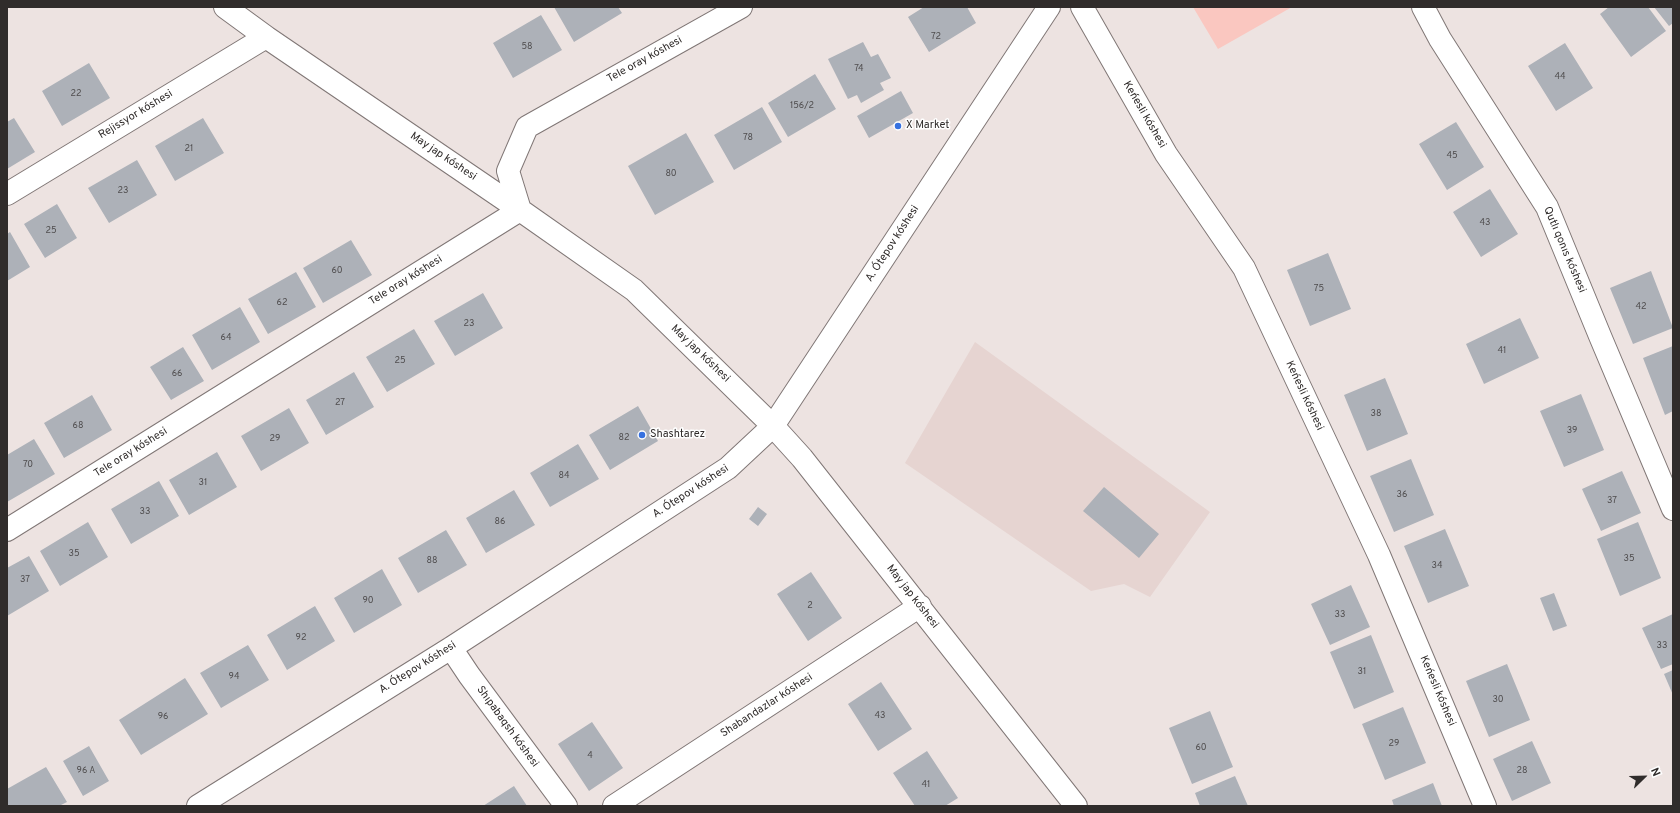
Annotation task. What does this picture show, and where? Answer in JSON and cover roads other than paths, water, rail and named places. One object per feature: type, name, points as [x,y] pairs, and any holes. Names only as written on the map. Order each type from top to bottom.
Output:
[{"type":"street","name":"May jap kóshesi","points":[[225,7],[266,37],[520,210],[634,290],[774,426],[802,458],[1076,806]]},
{"type":"street","name":"Tele oray kóshesi","points":[[7,530],[520,210],[508,171],[526,127],[741,7]]},
{"type":"street","name":"A. Ótepov kóshesi","points":[[198,806],[451,648],[728,468],[774,426],[1049,7]]},
{"type":"street","name":"Keńesli kóshesi","points":[[1082,7],[1166,154],[1244,268],[1379,555],[1485,806]]},
{"type":"street","name":"Qutlı qonıs kóshesi","points":[[1423,7],[1440,39],[1547,207],[1673,509]]},
{"type":"street","name":"Rejissyor kóshesi","points":[[7,194],[266,37]]},
{"type":"street","name":"Shabandazlar kóshesi","points":[[614,806],[920,606]]},
{"type":"street","name":"Shıpabaqsh kóshesi","points":[[451,648],[469,675],[566,806]]},
{"type":"place","name":"X Market","points":[[898,126]]},
{"type":"place","name":"Shashtarez","points":[[642,435]]}]
